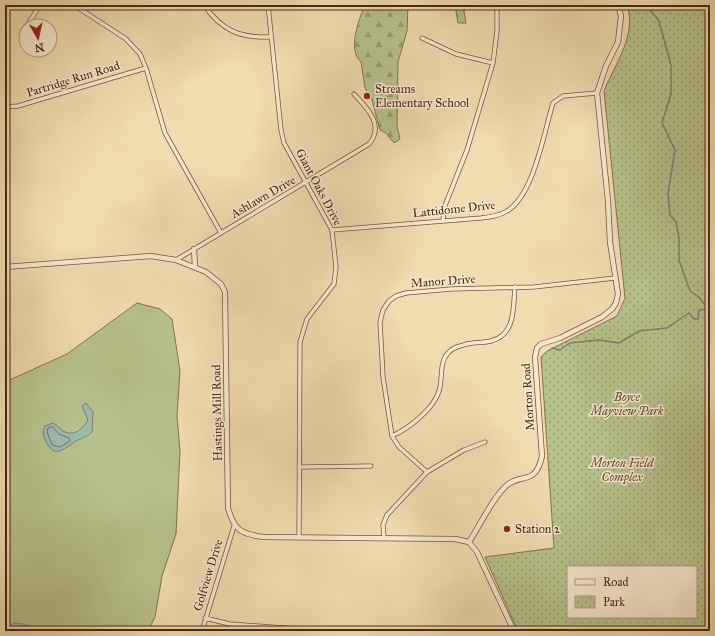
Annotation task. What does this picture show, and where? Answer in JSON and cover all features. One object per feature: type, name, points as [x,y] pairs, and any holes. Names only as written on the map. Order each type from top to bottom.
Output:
[{"type":"street","points":[[32,18],[40,5]]},
{"type":"street","points":[[74,5],[126,39],[140,54],[146,68],[165,133],[221,232]]},
{"type":"street","points":[[204,5],[214,20],[229,30],[254,37],[271,37]]},
{"type":"street","name":"Giant Oaks Drive","points":[[268,5],[282,136],[288,153],[332,230],[336,280],[331,289],[307,319],[300,342],[299,538]]},
{"type":"street","points":[[443,221],[444,208],[467,150],[493,63],[497,31],[496,5]]},
{"type":"street","name":"Morton Road","points":[[470,542],[505,486],[536,474],[540,467],[542,456],[535,357],[537,348],[541,344],[560,338],[607,314],[616,303],[618,294],[615,278],[597,93],[606,66],[618,42],[621,16],[618,5]]},
{"type":"street","points":[[422,38],[456,54],[493,63]]},
{"type":"street","name":"Partridge Run Road","points":[[5,107],[18,106],[146,68]]},
{"type":"street","name":"Lattidome Drive","points":[[332,230],[481,218],[499,215],[508,211],[522,197],[529,184],[552,103],[563,96],[597,93]]},
{"type":"street","name":"Ashlawn Drive","points":[[176,260],[221,232],[306,184],[369,144],[374,139],[376,126],[374,119],[354,94]]},
{"type":"street","points":[[194,249],[195,267]]},
{"type":"street","name":"Hastings Mill Road","points":[[5,267],[138,256],[167,258],[195,267],[221,284],[226,300],[225,373],[228,508],[234,526]]},
{"type":"street","name":"Manor Drive","points":[[426,472],[399,447],[392,436],[386,408],[381,360],[380,322],[386,304],[396,296],[406,293],[451,289],[515,287],[615,278]]},
{"type":"street","points":[[392,436],[430,407],[439,391],[444,361],[449,351],[454,347],[473,342],[492,341],[507,331],[512,323],[515,287]]},
{"type":"street","points":[[384,538],[383,526],[387,515],[426,472],[464,450],[485,442]]},
{"type":"street","points":[[300,467],[372,466]]},
{"type":"street","points":[[234,526],[241,532],[252,536],[299,538],[455,539],[470,542],[478,552],[514,631]]},
{"type":"street","name":"Golfview Drive","points":[[202,631],[234,526]]},
{"type":"street","points":[[205,618],[230,624],[326,631]]},
{"type":"green space","points":[[365,5],[408,5],[407,31],[398,62],[397,126],[400,139],[394,143],[386,133],[380,130],[372,100],[365,88],[361,62],[357,57],[355,50],[357,26]]},
{"type":"green space","points":[[455,5],[463,5],[466,23],[458,23]]},
{"type":"green space","name":"Boyce Mayview Park","points":[[627,5],[710,5],[710,631],[518,631],[485,557],[554,548],[541,357],[547,351],[617,316],[625,298],[604,91],[623,49],[629,28]]},
{"type":"green space","points":[[137,303],[160,309],[172,319],[180,371],[177,416],[180,451],[176,534],[162,576],[155,617],[148,631],[5,631],[5,382],[67,354]]},
{"type":"water","points":[[86,403],[93,412],[92,432],[60,451],[53,450],[49,447],[43,430],[45,426],[53,423],[67,433],[74,433],[78,431],[88,420],[82,406]]},
{"type":"water","points":[[14,623],[24,624],[36,631],[5,631]]},
{"type":"waterway","points":[[646,5],[659,21],[671,65],[671,94],[662,123],[675,150],[668,194],[670,215],[676,222],[679,238],[679,260],[690,291],[699,297],[708,309]]},
{"type":"waterway","points":[[552,348],[560,350],[570,343],[599,340],[619,343],[639,331],[667,328],[689,313],[694,319],[698,319],[699,310],[710,309]]},
{"type":"place","name":"Streams Elementary School","points":[[367,96]]},
{"type":"place","name":"Station 2","points":[[507,529]]},
{"type":"park label","name":"Morton Field Complex","points":[[622,470]]}]
